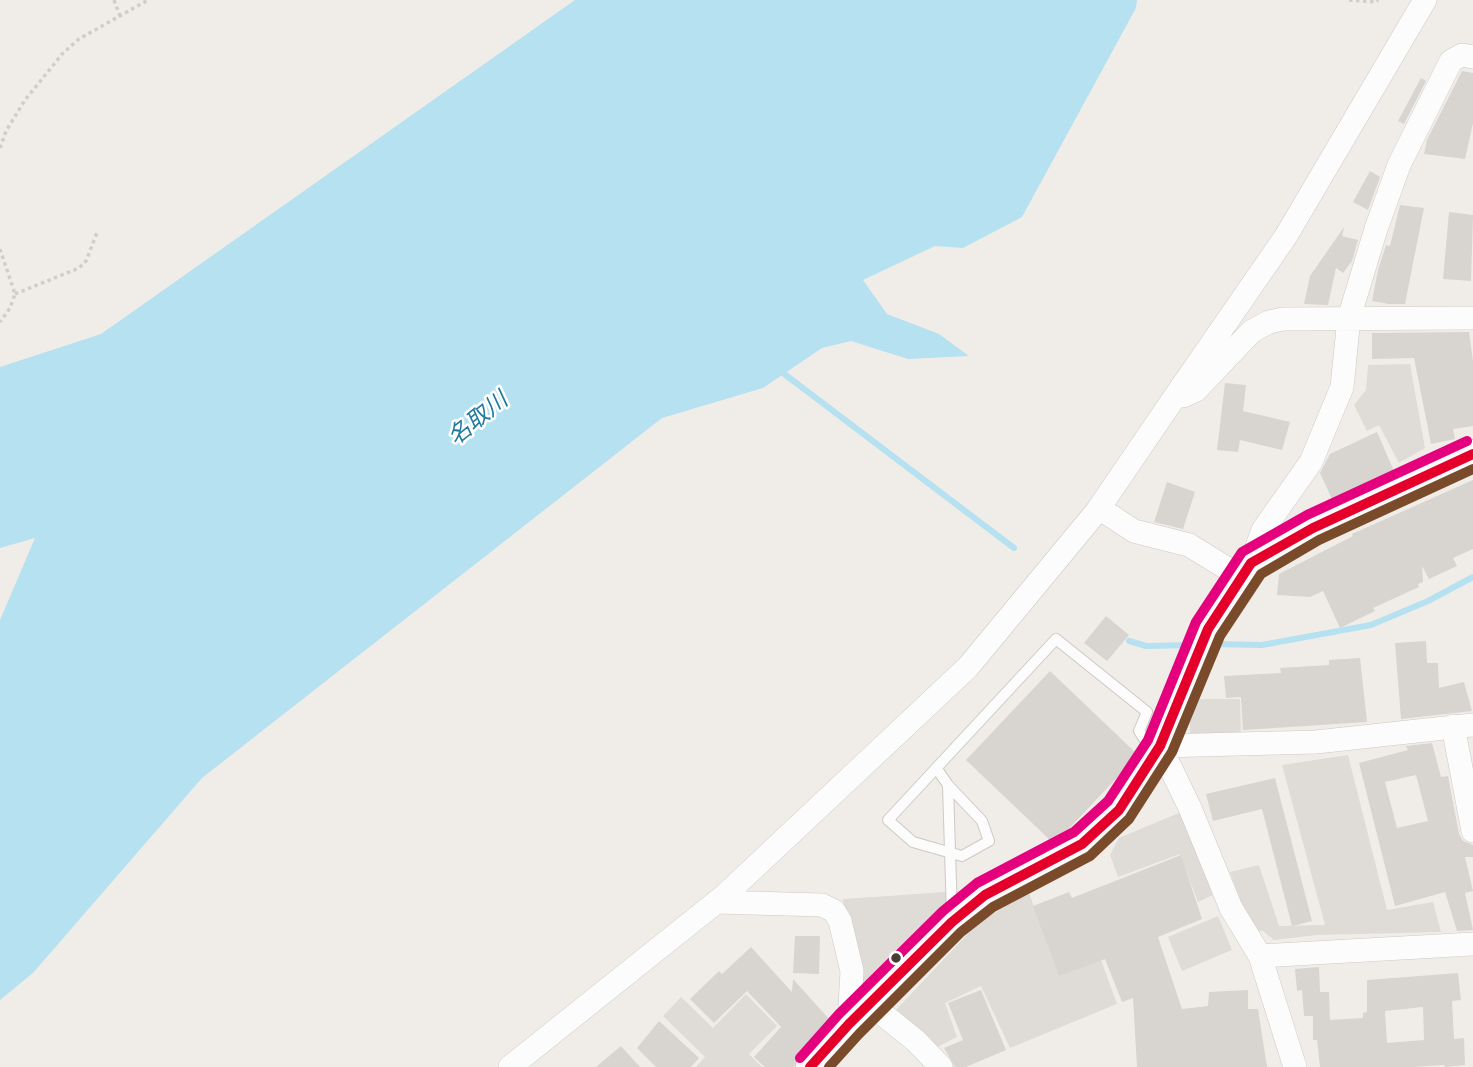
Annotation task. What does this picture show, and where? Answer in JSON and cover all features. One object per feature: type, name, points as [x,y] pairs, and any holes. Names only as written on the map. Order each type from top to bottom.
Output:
[{"type":"street","points":[[510,1067],[716,902],[968,667],[1099,508],[1286,236],[1425,0]]},
{"type":"street","points":[[810,1067],[869,1003],[952,922],[985,895],[1082,844],[1119,810],[1157,750],[1208,629],[1246,570],[1263,530],[1311,462],[1342,387],[1349,318],[1399,165],[1451,61],[1462,55],[1473,57]]},
{"type":"street","points":[[1172,401],[1196,390],[1252,331],[1269,322],[1283,319],[1473,318]]},
{"type":"street","points":[[1246,570],[1313,528],[1473,454]]},
{"type":"street","points":[[1099,508],[1134,531],[1189,545],[1246,570]]},
{"type":"street","points":[[1157,750],[1316,742],[1463,726],[1473,831]]},
{"type":"street","points":[[1157,750],[1190,808],[1231,908],[1260,956],[1295,1067]]},
{"type":"street","points":[[716,902],[822,905],[834,911],[840,921],[852,971],[849,1024]]},
{"type":"street","points":[[1260,956],[1473,944]]},
{"type":"street","points":[[869,1003],[916,1041],[941,1067]]},
{"type":"lane","points":[[937,769],[948,785],[982,821],[989,841],[962,856],[913,842],[888,820],[1056,639],[1147,712],[1139,731],[1157,750]]},
{"type":"lane","points":[[948,785],[952,922]]},
{"type":"path","points":[[114,0],[120,16]]},
{"type":"path","points":[[0,148],[1,138],[25,100],[63,53],[79,39],[148,0]]},
{"type":"path","points":[[1349,0],[1378,0]]},
{"type":"path","points":[[15,294],[79,268],[86,261],[98,230]]},
{"type":"path","points":[[0,249],[15,294],[10,308],[0,322]]},
{"type":"shaded area","points":[[1410,364],[1425,448],[1399,463],[1379,425],[1367,431],[1354,405],[1366,390],[1368,365]]},
{"type":"shaded area","points":[[1200,699],[1240,699],[1241,735],[1190,736],[1190,710]]},
{"type":"shaded area","points":[[1348,755],[1387,910],[1433,902],[1441,932],[1317,935],[1274,940],[1263,931],[1252,931],[1230,872],[1259,865],[1279,926],[1325,925],[1282,765]]},
{"type":"shaded area","points":[[1181,812],[1213,895],[1198,902],[1180,854],[1118,877],[1110,855],[1119,838]]},
{"type":"shaded area","points":[[975,890],[857,1007],[843,899]]},
{"type":"shaded area","points":[[1029,893],[1059,975],[1101,960],[1117,1004],[1010,1048],[981,986],[945,1003],[957,1037],[935,1048],[895,1011],[979,922]]},
{"type":"shaded area","points":[[1218,916],[1232,950],[1182,971],[1168,937]]},
{"type":"shaded area","points":[[746,994],[777,1026],[749,1054],[762,1067],[696,1067],[705,1057],[663,1016],[681,997],[713,1028]]},
{"type":"water","name":"名取川","points":[[575,0],[1137,0],[1136,8],[1022,217],[963,248],[935,246],[863,280],[887,314],[939,334],[969,356],[908,359],[851,341],[822,348],[763,388],[662,418],[202,778],[33,973],[0,1000],[0,620],[35,538],[0,548],[0,367],[101,334]]},
{"type":"building","points":[[1462,71],[1473,73],[1473,123],[1465,159],[1424,154],[1427,140]]},
{"type":"building","points":[[1421,78],[1426,81],[1404,124],[1398,121]]},
{"type":"building","points":[[1370,171],[1380,177],[1368,210],[1353,202]]},
{"type":"building","points":[[1400,205],[1424,208],[1405,304],[1372,301],[1378,270],[1386,245],[1390,246]]},
{"type":"building","points":[[1449,212],[1473,215],[1471,281],[1443,279]]},
{"type":"building","points":[[1344,227],[1342,236],[1358,240],[1352,261],[1343,273],[1336,268],[1328,305],[1304,304],[1310,276]]},
{"type":"building","points":[[1469,332],[1473,361],[1473,426],[1453,429],[1455,439],[1431,444],[1414,358],[1372,359],[1372,333]]},
{"type":"building","points":[[1225,383],[1246,385],[1243,411],[1290,422],[1282,450],[1240,440],[1238,452],[1217,450]]},
{"type":"building","points":[[1377,432],[1394,471],[1332,499],[1320,473],[1330,454]]},
{"type":"building","points":[[1473,480],[1473,549],[1453,558],[1457,566],[1429,579],[1422,566],[1423,582],[1418,584],[1419,587],[1373,608],[1375,611],[1340,628],[1323,591],[1310,597],[1277,595],[1279,574],[1353,536],[1352,534]]},
{"type":"building","points":[[1167,482],[1195,492],[1183,529],[1154,522]]},
{"type":"building","points":[[1106,616],[1129,635],[1107,661],[1084,643]]},
{"type":"building","points":[[1426,641],[1427,663],[1438,663],[1439,688],[1464,682],[1472,711],[1401,719],[1395,643]]},
{"type":"building","points":[[1360,658],[1367,722],[1243,730],[1241,697],[1226,698],[1224,676],[1281,673],[1280,668],[1329,665],[1329,660]]},
{"type":"building","points":[[1050,671],[1136,753],[1126,768],[1063,835],[1051,841],[966,760]]},
{"type":"building","points":[[1432,743],[1441,777],[1448,776],[1459,834],[1463,841],[1473,845],[1473,857],[1465,857],[1473,891],[1465,893],[1473,930],[1457,931],[1445,892],[1395,906],[1359,763],[1408,750],[1406,746]],"holes":[[[1416,775],[1428,821],[1397,828],[1385,782]]]},
{"type":"building","points":[[1275,778],[1312,921],[1292,926],[1262,809],[1213,821],[1206,794]]},
{"type":"building","points":[[1181,855],[1202,919],[1158,937],[1182,1009],[1208,1006],[1209,992],[1248,990],[1248,1009],[1258,1009],[1267,1067],[1137,1067],[1133,998],[1122,1002],[1105,959],[1059,976],[1033,906],[1069,892],[1072,898]]},
{"type":"building","points":[[795,936],[820,936],[819,974],[793,973]]},
{"type":"building","points":[[751,947],[792,992],[793,979],[830,1020],[798,1056],[794,1067],[765,1067],[754,1057],[781,1027],[747,991],[714,1023],[690,999],[719,971],[722,974]]},
{"type":"building","points":[[1319,967],[1320,992],[1329,992],[1330,1020],[1363,1018],[1363,1013],[1367,1012],[1367,980],[1458,973],[1461,1000],[1452,1001],[1454,1039],[1464,1038],[1465,1065],[1320,1067],[1317,1040],[1313,1040],[1313,1016],[1304,1016],[1302,990],[1297,991],[1295,969]],"holes":[[[1423,1007],[1424,1040],[1387,1043],[1385,1011]]]},
{"type":"building","points":[[981,990],[1006,1050],[966,1067],[955,1067],[944,1048],[963,1040],[948,1003]]},
{"type":"building","points":[[659,1021],[699,1058],[691,1067],[656,1067],[637,1048]]},
{"type":"building","points":[[621,1046],[640,1067],[596,1067]]},
{"type":"waterway","points":[[779,370],[1014,548]]},
{"type":"waterway","points":[[1211,644],[1262,645],[1371,625],[1428,601],[1473,577]]},
{"type":"waterway","points":[[1129,641],[1146,646],[1193,645]]},
{"type":"transit line","points":[[800,1058],[839,1014],[943,911],[977,883],[1074,832],[1108,801],[1148,740],[1196,622],[1242,552],[1307,515],[1467,441]]},
{"type":"transit line","points":[[810,1067],[849,1024],[952,922],[985,895],[1082,844],[1119,810],[1160,746],[1208,629],[1251,563],[1313,528],[1473,454]]},
{"type":"transit line","points":[[829,1067],[961,932],[993,907],[1090,856],[1129,819],[1172,752],[1220,636],[1261,574],[1319,540],[1473,469]]}]
